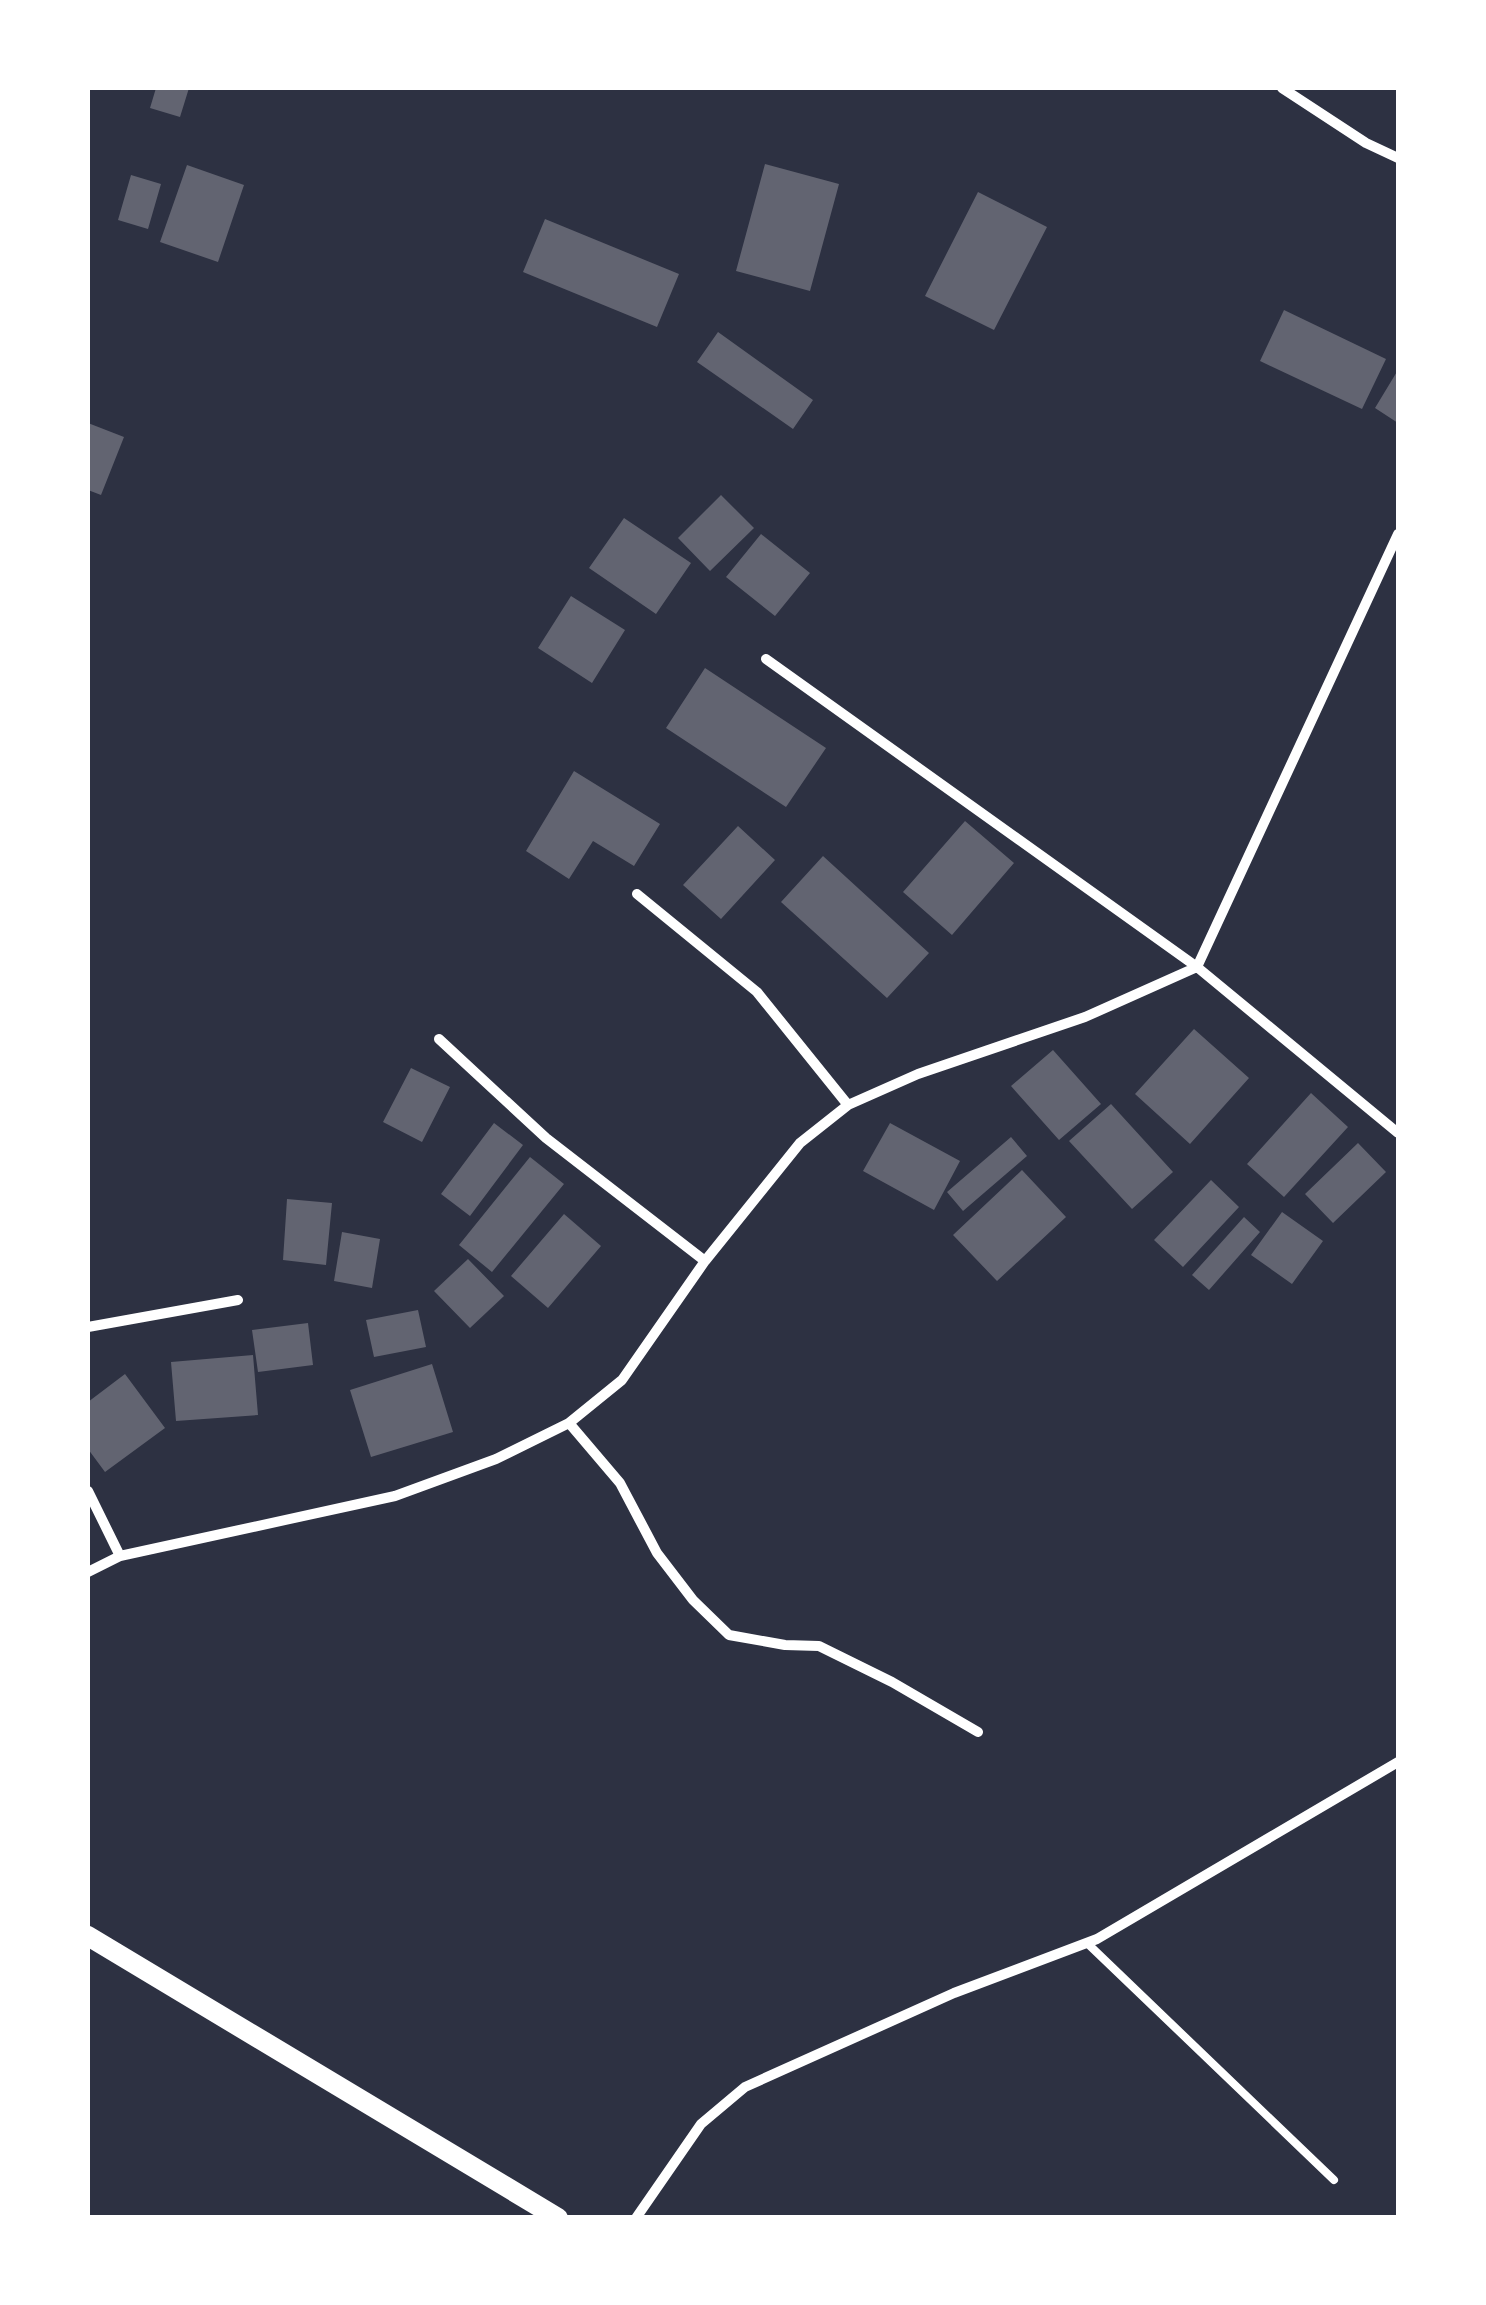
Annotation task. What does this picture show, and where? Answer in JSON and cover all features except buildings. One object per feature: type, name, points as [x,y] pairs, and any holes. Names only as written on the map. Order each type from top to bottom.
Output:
[{"type":"main road","points":[[88,1936],[558,2218]]},
{"type":"street","points":[[1282,88],[1366,143],[1398,158]]},
{"type":"street","points":[[88,1572],[120,1556],[396,1496],[496,1459],[569,1423],[622,1380],[705,1260],[800,1143],[848,1105],[918,1074],[1084,1017],[1197,967],[1398,534]]},
{"type":"street","points":[[766,659],[1197,967],[1398,1133]]},
{"type":"street","points":[[637,894],[757,992],[848,1105]]},
{"type":"street","points":[[439,1040],[546,1138],[705,1260]]},
{"type":"street","points":[[88,1327],[238,1300]]},
{"type":"street","points":[[569,1423],[620,1483],[657,1553],[693,1600],[729,1635],[784,1645],[819,1646],[892,1682],[978,1732]]},
{"type":"street","points":[[88,1491],[120,1556]]},
{"type":"street","points":[[636,2218],[701,2124],[745,2087],[954,1994],[1086,1943],[1398,1762]]},
{"type":"lane","points":[[1086,1943],[1334,2180]]}]
